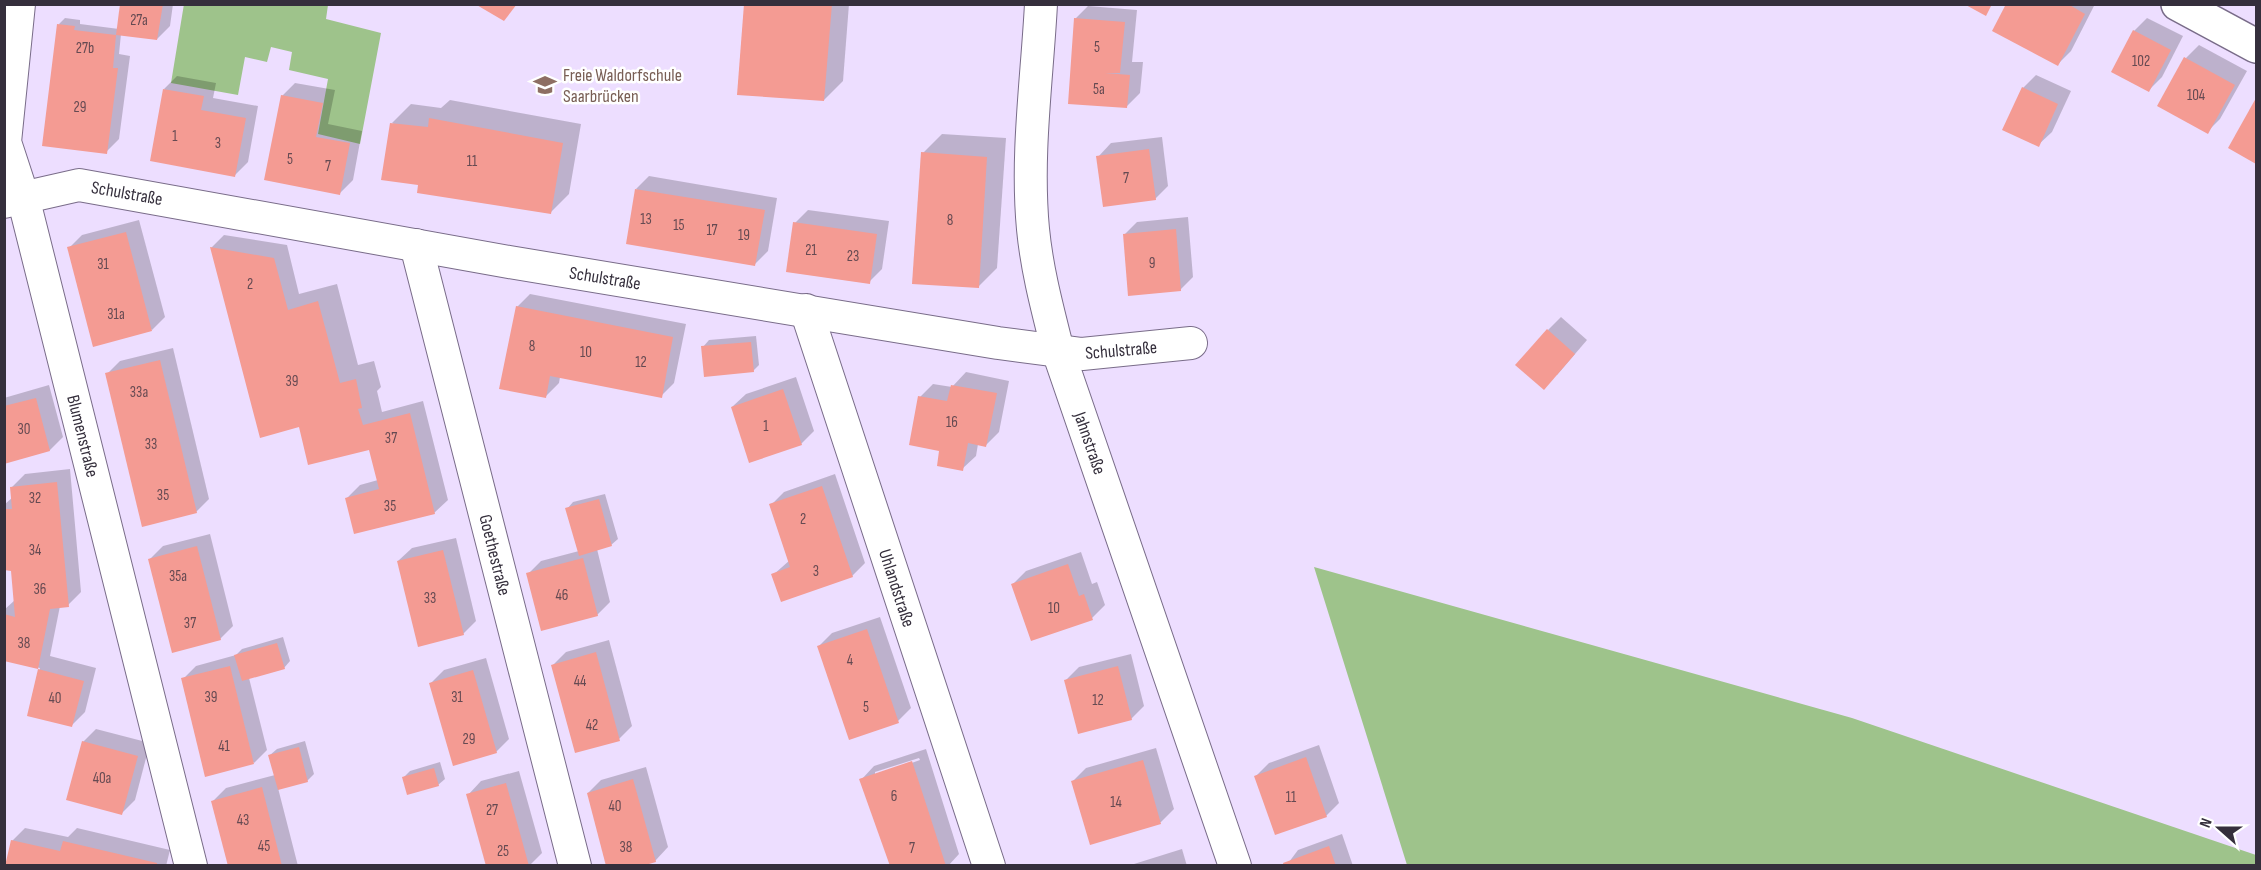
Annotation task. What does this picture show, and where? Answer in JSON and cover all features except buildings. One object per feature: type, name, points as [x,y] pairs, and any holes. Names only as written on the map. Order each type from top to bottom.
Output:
[{"type":"street","name":"Blumenstraße","points":[[19,4],[5,142],[14,200],[191,866]]},
{"type":"street","name":"Jahnstraße","points":[[1041,4],[1032,165],[1033,229],[1044,295],[1059,351],[1235,866]]},
{"type":"street","points":[[2178,4],[2256,46]]},
{"type":"street","name":"Schulstraße","points":[[14,200],[79,184],[416,245],[998,343],[1082,354],[1191,343]]},
{"type":"street","name":"Goethestraße","points":[[416,245],[575,866]]},
{"type":"street","name":"Uhlandstraße","points":[[806,310],[989,866]]},
{"type":"green space","points":[[184,4],[328,5],[326,19],[381,33],[360,144],[318,134],[328,79],[289,70],[292,52],[271,47],[267,62],[245,57],[238,95],[171,83]]},
{"type":"green space","points":[[1314,567],[1852,718],[2256,855],[2256,865],[1407,865]]},
{"type":"place","name":"Freie Waldorfschule Saarbrücken","points":[[545,85]]}]
